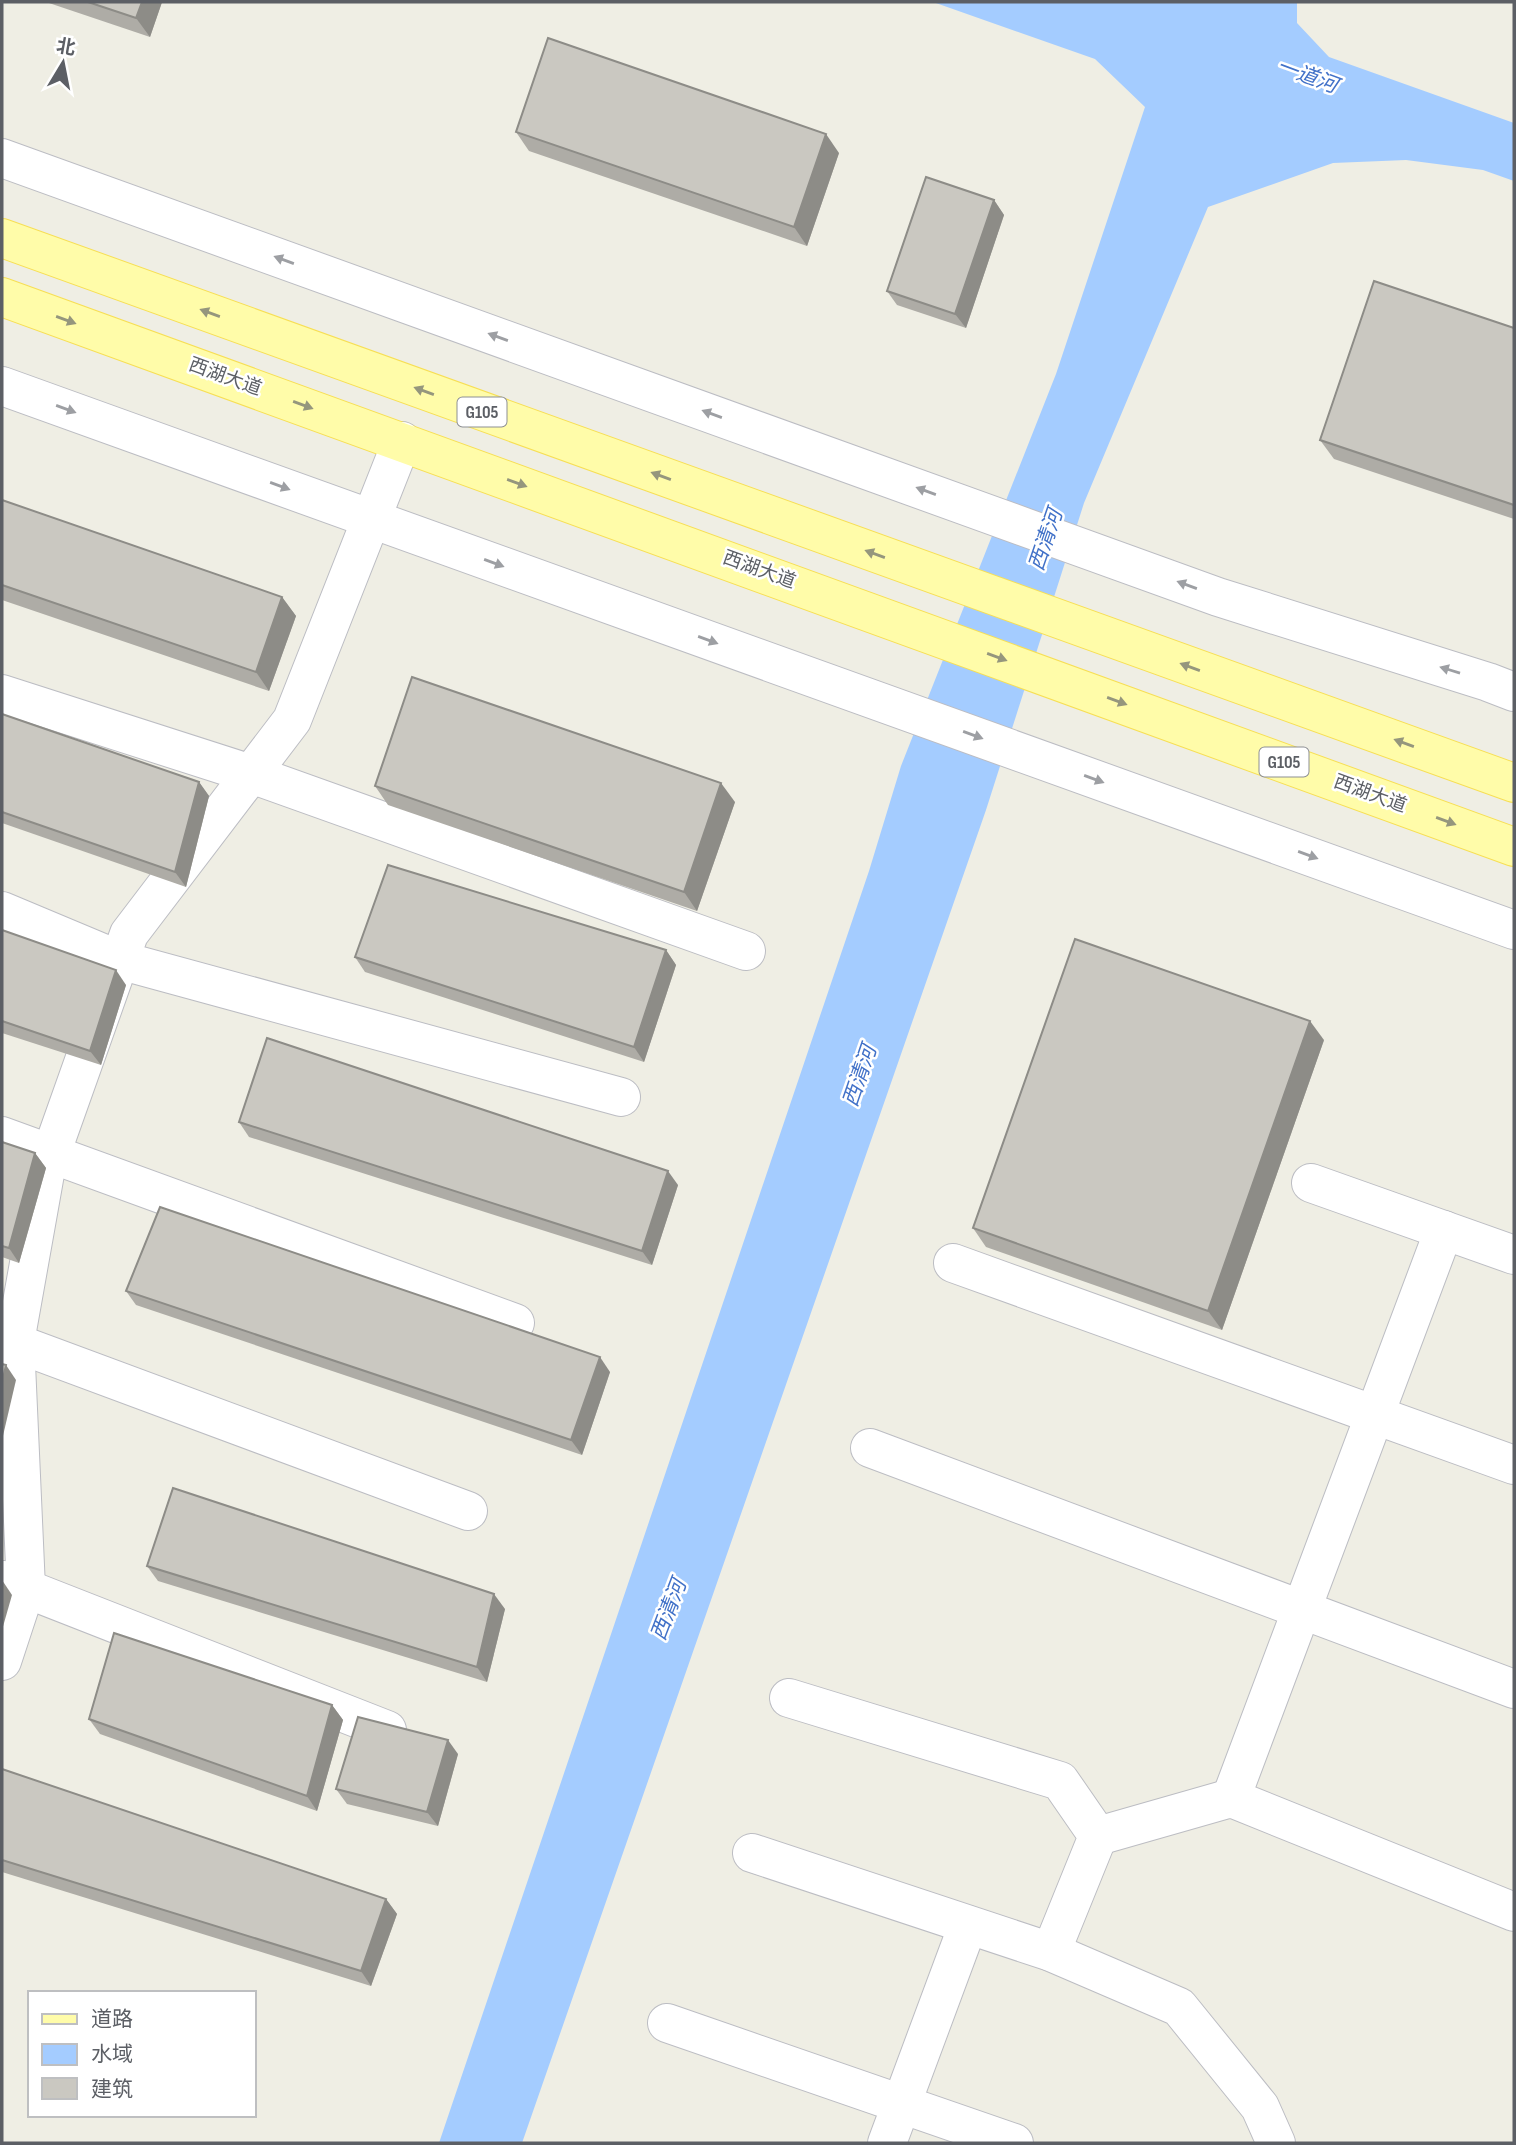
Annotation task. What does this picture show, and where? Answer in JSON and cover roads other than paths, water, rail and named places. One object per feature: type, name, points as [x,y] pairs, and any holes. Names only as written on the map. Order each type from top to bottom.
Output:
[{"type":"main road","name":"G105","points":[[2,238],[1514,783]]},
{"type":"main road","name":"西湖大道","points":[[2,297],[1514,846]]},
{"type":"street","points":[[2,158],[1218,597],[1514,692]]},
{"type":"street","points":[[2,386],[1514,930]]},
{"type":"street","points":[[2,1661],[14,1584],[8,1340],[50,1155],[129,934],[292,720],[402,441]]},
{"type":"street","points":[[2,694],[251,774],[746,951]]},
{"type":"street","points":[[2,911],[119,960],[621,1097]]},
{"type":"street","points":[[2,1136],[515,1324]]},
{"type":"street","points":[[1311,1183],[1514,1255]]},
{"type":"street","points":[[1231,1798],[1444,1230]]},
{"type":"street","points":[[953,1263],[1514,1465]]},
{"type":"street","points":[[8,1340],[468,1511]]},
{"type":"street","points":[[870,1448],[1514,1689]]},
{"type":"street","points":[[14,1584],[387,1730]]},
{"type":"street","points":[[789,1698],[1060,1782],[1098,1836]]},
{"type":"street","points":[[1098,1836],[1231,1798],[1514,1912]]},
{"type":"street","points":[[1051,1952],[1098,1836]]},
{"type":"street","points":[[752,1853],[1051,1952],[1179,2007],[1260,2107],[1276,2143]]},
{"type":"street","points":[[887,2143],[968,1925]]},
{"type":"street","points":[[667,2024],[1014,2143]]},
{"type":"water","points":[[933,2],[1297,2],[1297,23],[1329,57],[1514,123],[1514,181],[1483,170],[1406,160],[1333,163],[1208,207],[1084,503],[986,810],[522,2143],[439,2143],[869,871],[901,766],[1056,374],[1145,107],[1095,59]]},
{"type":"water label","name":"一道河","points":[[1307,76]]},
{"type":"water label","name":"西清河","points":[[1046,540]]},
{"type":"water label","name":"西清河","points":[[860,1076]]},
{"type":"water label","name":"西清河","points":[[669,1610]]}]
